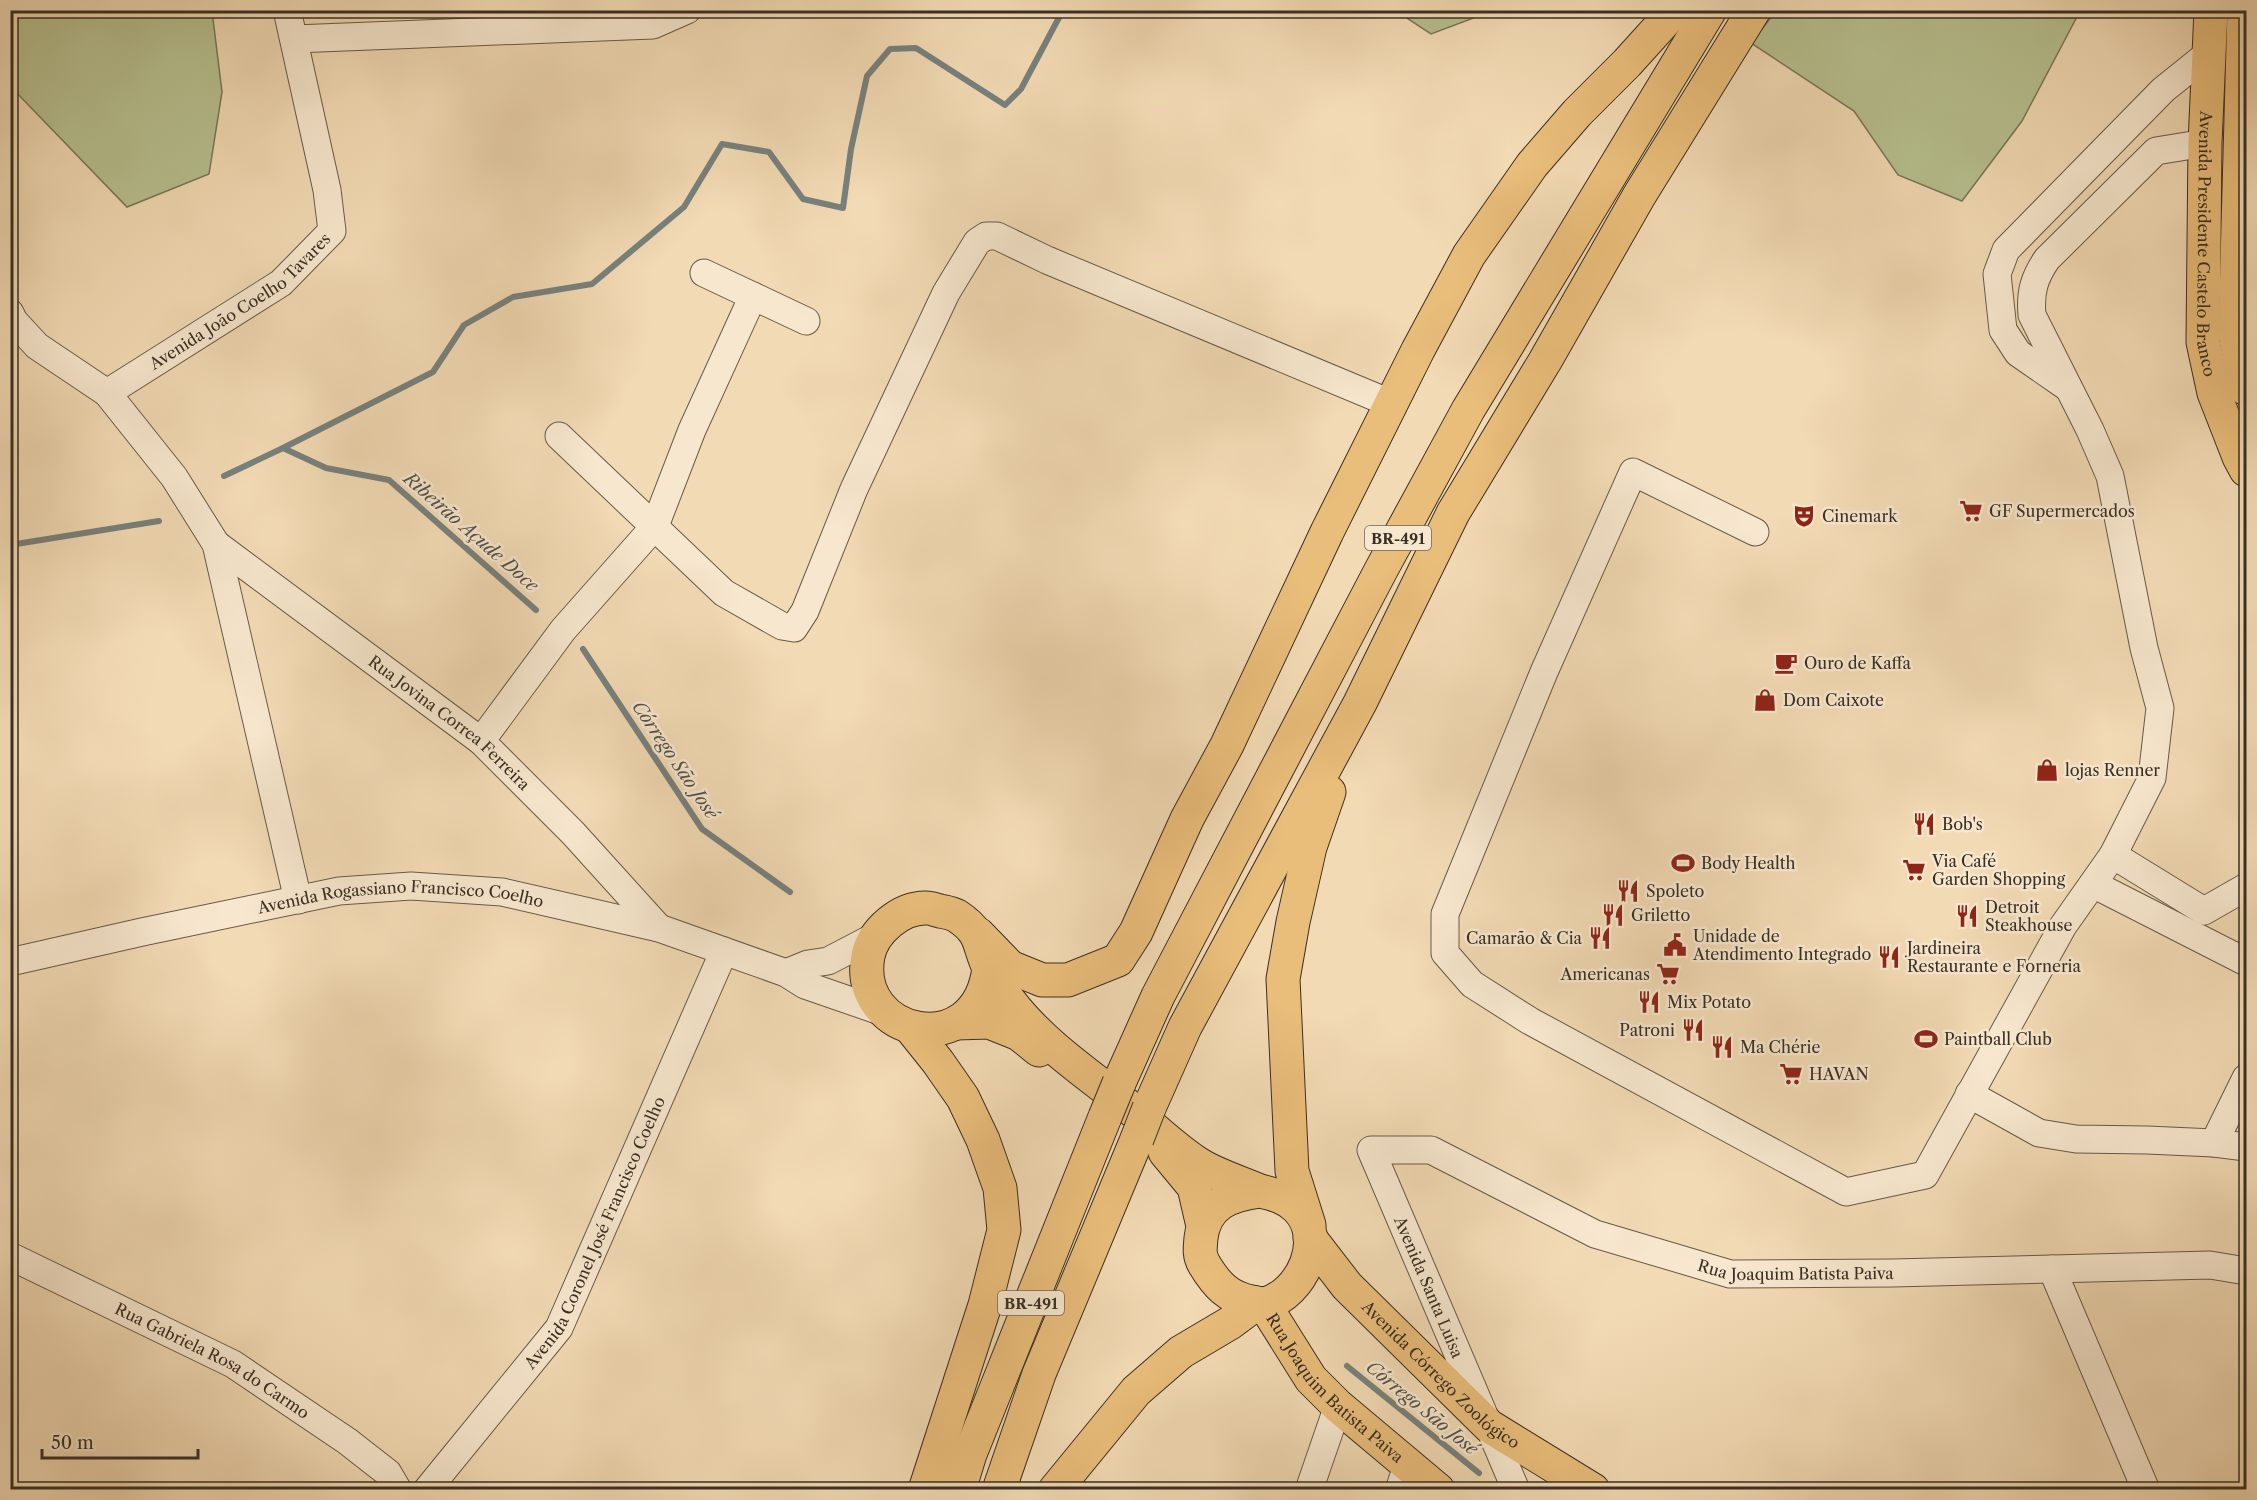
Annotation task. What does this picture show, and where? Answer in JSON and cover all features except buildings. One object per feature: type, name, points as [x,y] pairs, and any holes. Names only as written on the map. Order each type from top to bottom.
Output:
[{"type":"main road","points":[[925,1490],[985,1305],[1004,1230],[1000,1188],[983,1140],[963,1098],[898,1020],[873,997],[867,976],[868,956],[876,936],[897,915],[926,908],[956,915],[1010,967],[1042,980],[1068,980],[1118,960],[1136,932],[1187,819],[1227,745],[1327,532],[1469,255],[1532,165],[1577,113],[1628,63],[1675,10]]},
{"type":"main road","name":"BR-491","points":[[959,1490],[970,1454],[1119,1083],[1158,996],[1381,570],[1468,410],[1710,10]]},
{"type":"main road","name":"BR-491","points":[[999,1490],[1039,1374],[1185,1027],[1360,702],[1453,513],[1545,362],[1639,196],[1754,10]]},
{"type":"main road","name":"Avenida Presidente Castelo Branco","points":[[2211,10],[2205,143],[2203,342],[2214,393],[2239,458],[2247,470]]},
{"type":"main road","name":"Avenida Presidente Castelo Branco","points":[[2244,10],[2241,334],[2247,389]]},
{"type":"main road","points":[[1062,1484],[1136,1391],[1180,1352],[1260,1304],[1286,1293],[1300,1277],[1311,1251],[1309,1232],[1292,1171],[1283,980],[1310,847],[1360,702]]},
{"type":"main road","points":[[978,934],[989,968],[1011,1003],[1041,1035],[1198,1164],[1260,1191],[1280,1196],[1297,1208],[1309,1232]]},
{"type":"main road","points":[[956,1023],[969,1014],[980,1001],[987,985],[989,968]]},
{"type":"main road","points":[[898,1020],[933,1030],[956,1023],[989,1022],[1019,1034],[1166,1152],[1194,1187],[1203,1226],[1199,1256],[1214,1282],[1236,1299],[1260,1304]]},
{"type":"main road","points":[[1203,1226],[1216,1206],[1236,1194],[1260,1191]]},
{"type":"main road","name":"Avenida Córrego Zoológico","points":[[1309,1232],[1347,1286],[1489,1426],[1593,1490]]},
{"type":"main road","name":"Rua Joaquim Batista Paiva","points":[[1260,1304],[1311,1379],[1404,1476],[1438,1490]]},
{"type":"street","name":"Avenida João Coelho Tavares","points":[[107,393],[281,283],[332,231],[327,189],[287,10]]},
{"type":"street","points":[[294,39],[653,25],[687,10]]},
{"type":"street","points":[[2068,387],[2018,353],[2003,330],[1997,274],[2006,250],[2163,90],[2209,53]]},
{"type":"street","points":[[2130,124],[2156,151]]},
{"type":"street","points":[[1755,532],[1633,472],[1544,672],[1445,914],[1445,953],[1472,984],[1530,1021],[1846,1192],[1925,1175],[2062,926],[2112,855],[2152,778],[2160,708],[2144,648],[2110,476],[2032,315],[2031,299],[2036,275],[2047,258],[2156,151],[2205,143]]},
{"type":"street","points":[[559,436],[724,593],[782,626],[794,628],[805,611],[854,489],[946,293],[977,242],[986,236],[997,236],[1058,264],[1392,404]]},
{"type":"street","points":[[704,273],[806,321]]},
{"type":"street","points":[[480,741],[563,630],[655,526],[692,430],[753,296]]},
{"type":"street","points":[[2001,317],[2031,308]]},
{"type":"street","name":"Rua Jovina Correa Ferreira","points":[[10,313],[14,321],[37,346],[107,393],[174,477],[216,544],[298,900]]},
{"type":"street","name":"Rua Jovina Correa Ferreira","points":[[216,544],[480,741],[573,833],[659,928]]},
{"type":"street","points":[[2112,855],[2204,911],[2247,886]]},
{"type":"street","points":[[2093,884],[2247,962]]},
{"type":"street","name":"Avenida Rogassiano Francisco Coelho","points":[[10,962],[131,934],[339,891],[411,886],[502,892],[659,928],[786,972],[805,985],[898,1020]]},
{"type":"street","points":[[786,972],[808,964],[828,961],[876,936]]},
{"type":"street","name":"Avenida Coronel José Francisco Coelho","points":[[427,1490],[559,1328],[724,951]]},
{"type":"street","points":[[2214,1143],[2247,1078]]},
{"type":"street","points":[[1969,1094],[2038,1133],[2076,1139],[2214,1143],[2247,1147]]},
{"type":"street","name":"Rua Joaquim Batista Paiva","points":[[1371,1150],[1431,1150],[1595,1234],[1730,1274],[1893,1273],[2210,1265],[2247,1271]]},
{"type":"street","name":"Avenida Santa Luisa","points":[[1371,1150],[1516,1490]]},
{"type":"street","name":"Rua Gabriela Rosa do Carmo","points":[[10,1256],[233,1364],[347,1441],[388,1473],[398,1490]]},
{"type":"street","points":[[2052,1269],[2146,1490]]},
{"type":"street","points":[[1310,1490],[1338,1406]]},
{"type":"green space","points":[[11,10],[212,11],[222,92],[209,174],[127,207],[11,87]]},
{"type":"green space","points":[[1396,11],[1492,11],[1431,34]]},
{"type":"green space","points":[[1776,11],[2080,11],[2022,121],[1962,201],[1898,175],[1854,111],[1751,43]]},
{"type":"waterway","name":"Ribeirão Açude Doce","points":[[283,448],[433,372],[464,325],[513,297],[592,284],[684,207],[722,144],[769,152],[803,199],[843,208],[851,149],[867,76],[890,49],[916,48],[1005,105],[1021,89],[1063,10]]},
{"type":"waterway","name":"Ribeirão Açude Doce","points":[[224,476],[283,448],[326,468],[389,480],[536,610]]},
{"type":"waterway","name":"Ribeirão Açude Doce","points":[[10,545],[159,521]]},
{"type":"waterway","name":"Córrego São José","points":[[583,649],[702,829],[790,892]]},
{"type":"waterway","name":"Córrego São José","points":[[1347,1366],[1479,1473]]},
{"type":"place","name":"GF Supermercados","points":[[1971,511]]},
{"type":"place","name":"Cinemark","points":[[1804,516]]},
{"type":"place","name":"Ouro de Kaffa","points":[[1786,663]]},
{"type":"place","name":"Dom Caixote","points":[[1765,700]]},
{"type":"place","name":"lojas Renner","points":[[2047,770]]},
{"type":"place","name":"Bob's","points":[[1924,824]]},
{"type":"place","name":"Body Health","points":[[1683,863]]},
{"type":"place","name":"Via Café Garden Shopping","points":[[1914,870]]},
{"type":"place","name":"Spoleto","points":[[1628,891]]},
{"type":"place","name":"Griletto","points":[[1613,915]]},
{"type":"place","name":"Detroit Steakhouse","points":[[1967,916]]},
{"type":"place","name":"Camarão & Cia","points":[[1600,938]]},
{"type":"place","name":"Unidade de Atendimento Integrado","points":[[1675,945]]},
{"type":"place","name":"Jardineira Restaurante e Forneria","points":[[1889,957]]},
{"type":"place","name":"Americanas","points":[[1668,974]]},
{"type":"place","name":"Mix Potato","points":[[1649,1002]]},
{"type":"place","name":"Patroni","points":[[1693,1030]]},
{"type":"place","name":"Paintball Club","points":[[1926,1039]]},
{"type":"place","name":"Ma Chérie","points":[[1722,1047]]},
{"type":"place","name":"HAVAN","points":[[1791,1074]]}]
